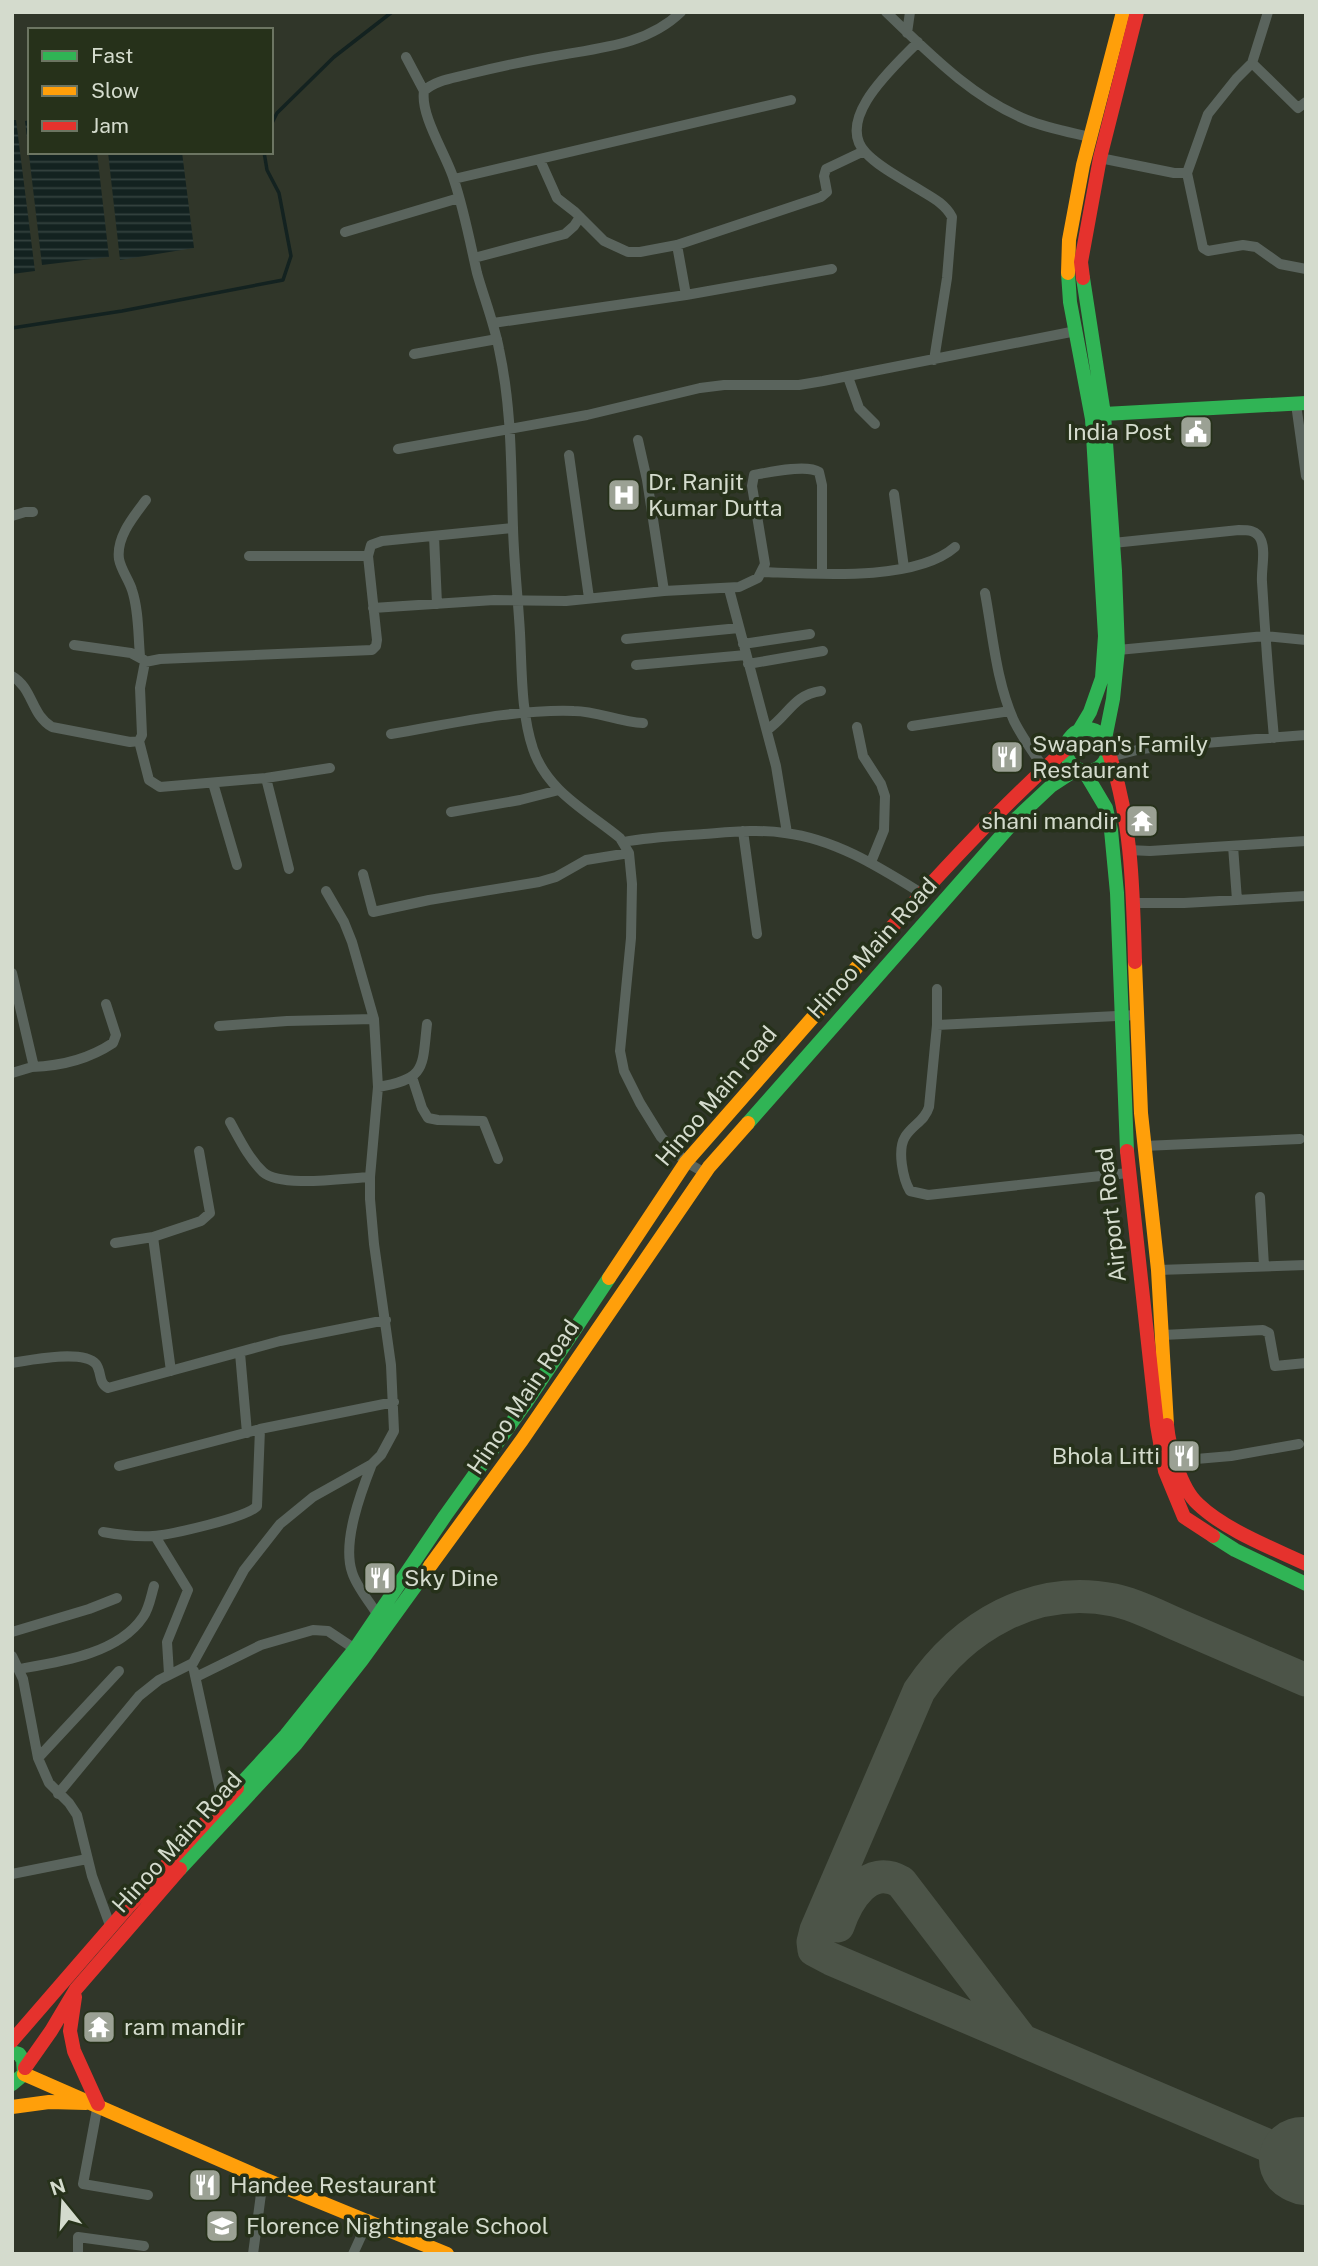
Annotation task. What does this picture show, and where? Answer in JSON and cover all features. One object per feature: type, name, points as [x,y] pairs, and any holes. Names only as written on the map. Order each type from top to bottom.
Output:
[{"type":"main road","points":[[1123,12],[1090,137],[1073,213],[1068,251],[1067,279],[1092,419],[1105,636],[1099,687],[1090,712],[1078,732],[1069,739],[1066,749],[1069,761],[1081,770],[1100,766],[1106,760],[1118,650],[1104,414],[1081,261],[1100,158],[1136,12]]},
{"type":"main road","points":[[1104,414],[1301,403]]},
{"type":"main road","points":[[1078,732],[1090,729],[1101,734],[1108,749]]},
{"type":"main road","name":"Hinoo Main road","points":[[12,2041],[286,1735],[355,1649],[525,1404],[686,1162],[922,893],[995,814],[1066,749]]},
{"type":"main road","name":"Airport Road","points":[[1108,749],[1118,779],[1133,903],[1144,1146],[1163,1335],[1168,1434],[1173,1461],[1196,1503],[1239,1532],[1306,1564]]},
{"type":"main road","name":"Airport Road","points":[[1081,770],[1106,808],[1111,830],[1118,928],[1119,1014],[1128,1173],[1157,1425],[1165,1471],[1184,1517],[1235,1550],[1306,1584]]},
{"type":"main road","name":"Hinoo Main Road","points":[[20,2075],[76,1989],[175,1875],[296,1744],[333,1698],[523,1440],[705,1173],[746,1123],[1018,817],[1051,786],[1081,770]]},
{"type":"main road","points":[[76,1989],[70,2031],[74,2051],[98,2104]]},
{"type":"main road","points":[[12,2052],[19,2054],[20,2075],[98,2104],[263,2179],[369,2219],[447,2254]]},
{"type":"main road","points":[[12,2107],[49,2102],[98,2104]]},
{"type":"street","points":[[424,91],[440,82],[493,68],[629,42],[662,27],[681,12]]},
{"type":"street","points":[[886,12],[936,61],[994,105],[1029,121],[1090,137]]},
{"type":"street","points":[[908,33],[910,12]]},
{"type":"street","points":[[1268,12],[1252,63],[1208,114],[1187,173],[1203,248],[1208,251],[1243,245],[1256,247],[1280,264],[1306,269]]},
{"type":"street","points":[[918,42],[875,88],[861,108],[857,131],[864,151],[879,164],[945,206],[952,217],[947,278],[934,360]]},
{"type":"street","points":[[406,57],[424,91],[424,103],[454,179],[497,339],[511,430],[513,528],[526,712],[532,747],[540,768],[559,790],[624,842],[629,853],[632,925],[621,1060],[628,1082],[650,1121],[670,1148],[705,1173]]},
{"type":"street","points":[[1252,63],[1298,108],[1306,102]]},
{"type":"street","points":[[454,179],[791,100]]},
{"type":"street","points":[[540,160],[557,198],[598,236],[615,248],[640,252],[677,245],[821,197],[827,192],[824,176],[826,169],[864,151]]},
{"type":"street","points":[[1100,158],[1174,173],[1187,173]]},
{"type":"street","points":[[345,232],[459,198]]},
{"type":"street","points":[[474,258],[565,234],[575,226],[580,217]]},
{"type":"street","points":[[677,245],[686,295]]},
{"type":"street","points":[[493,323],[686,295],[832,269]]},
{"type":"street","points":[[397,449],[587,415],[700,388],[799,385],[1076,331]]},
{"type":"street","points":[[414,354],[497,339]]},
{"type":"street","points":[[848,377],[859,408],[875,424]]},
{"type":"street","points":[[1301,403],[1306,476]]},
{"type":"street","points":[[638,440],[664,591]]},
{"type":"street","points":[[569,455],[589,598]]},
{"type":"street","points":[[373,608],[518,600],[566,601],[664,591],[729,589],[750,583],[763,572],[765,564],[752,486],[754,475],[811,468],[818,470],[822,485],[822,573]]},
{"type":"street","points":[[894,494],[904,568]]},
{"type":"street","points":[[146,500],[129,523],[119,550],[119,559],[135,603],[143,659],[140,688],[142,736],[139,741],[147,773],[153,784],[168,787],[213,783],[330,768]]},
{"type":"street","points":[[12,516],[25,512],[33,513]]},
{"type":"street","points":[[74,645],[131,653],[143,659],[372,650],[377,640],[369,548],[376,542],[513,528]]},
{"type":"street","points":[[1113,543],[1238,530],[1256,533],[1263,547],[1261,577],[1274,738]]},
{"type":"street","points":[[434,536],[437,604]]},
{"type":"street","points":[[763,572],[849,573],[904,568],[933,562],[955,547]]},
{"type":"street","points":[[249,556],[368,556]]},
{"type":"street","points":[[729,589],[776,766],[787,833]]},
{"type":"street","points":[[985,593],[999,674],[1010,711],[1023,737],[1044,767]]},
{"type":"street","points":[[626,639],[739,628]]},
{"type":"street","points":[[743,644],[810,634]]},
{"type":"street","points":[[1118,650],[1265,636],[1306,640]]},
{"type":"street","points":[[636,665],[747,659],[823,651]]},
{"type":"street","points":[[12,676],[27,688],[43,721],[52,727],[130,742],[139,741]]},
{"type":"street","points":[[767,730],[783,717],[799,698],[821,691]]},
{"type":"street","points":[[391,734],[526,712],[583,711],[626,723],[643,723]]},
{"type":"street","points":[[912,726],[1010,711]]},
{"type":"street","points":[[856,727],[863,756],[881,784],[885,796],[884,830],[871,862]]},
{"type":"street","points":[[1108,749],[1141,750],[1306,735]]},
{"type":"street","points":[[266,778],[289,869]]},
{"type":"street","points":[[213,783],[237,865]]},
{"type":"street","points":[[451,812],[559,790]]},
{"type":"street","points":[[624,842],[743,831],[787,833],[835,846],[871,862],[922,893]]},
{"type":"street","points":[[743,831],[757,934]]},
{"type":"street","points":[[1128,850],[1150,851],[1306,841]]},
{"type":"street","points":[[1233,846],[1237,900]]},
{"type":"street","points":[[363,874],[373,912],[539,882],[556,877],[586,860],[629,853]]},
{"type":"street","points":[[58,1794],[139,1696],[169,1674],[193,1663],[244,1570],[280,1524],[313,1497],[372,1464],[381,1455],[394,1431],[386,1320],[374,1244],[369,1177],[378,1087],[374,1019],[352,942],[326,891]]},
{"type":"street","points":[[1133,903],[1306,896]]},
{"type":"street","points":[[12,973],[20,1016],[32,1056],[32,1067]]},
{"type":"street","points":[[937,989],[937,1025],[929,1107],[927,1115],[909,1132],[901,1146],[905,1179],[910,1191],[928,1195],[1128,1173]]},
{"type":"street","points":[[12,1073],[32,1067],[65,1064],[91,1055],[113,1043],[116,1035],[106,1004]]},
{"type":"street","points":[[937,1025],[1137,1015]]},
{"type":"street","points":[[219,1026],[374,1019]]},
{"type":"street","points":[[378,1087],[412,1077],[422,1063],[427,1024]]},
{"type":"street","points":[[412,1077],[428,1118],[483,1121],[498,1159]]},
{"type":"street","points":[[229,1122],[263,1173],[272,1177],[302,1180],[369,1177]]},
{"type":"street","points":[[1144,1146],[1300,1139]]},
{"type":"street","points":[[115,1243],[153,1237],[201,1222],[210,1213],[199,1151]]},
{"type":"street","points":[[1260,1197],[1264,1266]]},
{"type":"street","points":[[153,1237],[171,1371]]},
{"type":"street","points":[[1157,1270],[1306,1265]]},
{"type":"street","points":[[12,1363],[67,1356],[87,1359],[96,1364],[103,1384],[108,1388],[280,1341],[386,1320]]},
{"type":"street","points":[[1163,1335],[1263,1330],[1269,1332],[1275,1366],[1306,1363]]},
{"type":"street","points":[[240,1353],[247,1433]]},
{"type":"street","points":[[119,1466],[260,1429],[394,1402]]},
{"type":"street","points":[[103,1532],[126,1536],[155,1536],[238,1517],[255,1510],[260,1429]]},
{"type":"street","points":[[1173,1461],[1231,1456],[1299,1444]]},
{"type":"street","points":[[372,1464],[356,1513],[349,1556],[352,1573],[377,1614]]},
{"type":"street","points":[[155,1536],[188,1590],[167,1642],[169,1674]]},
{"type":"street","points":[[19,1669],[71,1660],[122,1637],[145,1613],[154,1586]]},
{"type":"street","points":[[12,1632],[117,1598]]},
{"type":"street","points":[[196,1677],[242,1652],[313,1630],[328,1631],[355,1649]]},
{"type":"street","points":[[12,1656],[19,1669],[38,1758],[48,1783],[69,1803],[77,1815],[87,1859],[111,1928]]},
{"type":"street","points":[[193,1663],[223,1804]]},
{"type":"street","points":[[38,1758],[119,1671]]},
{"type":"street","points":[[12,1874],[87,1859]]},
{"type":"street","points":[[98,2104],[83,2184],[149,2195]]},
{"type":"street","points":[[253,2254],[263,2179]]},
{"type":"street","points":[[353,2254],[369,2219]]},
{"type":"street","points":[[78,2254],[78,2238],[144,2246]]},
{"type":"shaded area","points":[[12,120],[16,120],[35,271],[12,274]]},
{"type":"shaded area","points":[[28,120],[28,146],[25,121]]},
{"type":"shaded area","points":[[29,154],[97,154],[109,257],[42,265]]},
{"type":"shaded area","points":[[108,154],[182,154],[194,248],[120,260]]},
{"type":"waterway","points":[[273,121],[277,113],[334,57],[392,12]]},
{"type":"waterway","points":[[12,328],[122,311],[283,280],[291,256],[279,193],[267,170],[264,154]]},
{"type":"taxiway","points":[[1302,2160],[831,1959],[814,1950],[813,1942],[919,1691],[957,1647],[979,1629],[1003,1615],[1056,1598],[1114,1600],[1141,1608],[1306,1680]]},
{"type":"taxiway","points":[[838,1926],[853,1896],[869,1881],[889,1877],[901,1882],[1021,2039]]},
{"type":"runway","points":[[1302,2160],[1306,2162]]},
{"type":"traffic: fast","points":[[1068,273],[1070,302],[1092,419],[1105,636],[1102,678],[1090,712],[1078,732]]},
{"type":"traffic: fast","points":[[1083,278],[1104,414],[1115,571],[1118,650],[1113,699],[1105,739]]},
{"type":"traffic: fast","points":[[1104,414],[1306,403]]},
{"type":"traffic: fast","points":[[1087,729],[1102,735],[1108,750],[1102,765],[1087,771],[1072,765],[1066,750],[1072,735],[1087,729]]},
{"type":"traffic: fast","points":[[748,1123],[1018,817],[1051,786],[1077,769]]},
{"type":"traffic: fast","points":[[1084,771],[1106,808],[1111,830],[1117,893],[1127,1151]]},
{"type":"traffic: fast","points":[[237,1788],[286,1735],[355,1649],[609,1278]]},
{"type":"traffic: fast","points":[[1213,1536],[1235,1550],[1306,1584]]},
{"type":"traffic: fast","points":[[180,1869],[296,1744],[362,1660],[430,1566]]},
{"type":"traffic: fast","points":[[12,2052],[19,2054],[23,2060],[24,2074],[12,2084]]},
{"type":"traffic: slow","points":[[1068,273],[1069,240],[1083,165],[1123,12]]},
{"type":"traffic: slow","points":[[609,1278],[686,1162],[893,926]]},
{"type":"traffic: slow","points":[[1135,962],[1141,1113],[1158,1270],[1167,1425]]},
{"type":"traffic: slow","points":[[430,1566],[522,1440],[709,1167],[748,1123]]},
{"type":"traffic: slow","points":[[24,2074],[264,2179],[447,2254]]},
{"type":"traffic: slow","points":[[12,2107],[49,2102],[86,2103]]},
{"type":"traffic: jam","points":[[1083,278],[1081,262],[1100,158],[1137,12]]},
{"type":"traffic: jam","points":[[893,926],[977,835],[1066,749]]},
{"type":"traffic: jam","points":[[1108,751],[1127,828],[1135,962]]},
{"type":"traffic: jam","points":[[1127,1151],[1157,1425],[1165,1471],[1184,1517],[1213,1536]]},
{"type":"traffic: jam","points":[[1167,1425],[1177,1467],[1186,1488],[1198,1504],[1235,1530],[1306,1564]]},
{"type":"traffic: jam","points":[[12,2041],[129,1906],[237,1788]]},
{"type":"traffic: jam","points":[[25,2068],[76,1989],[180,1869]]},
{"type":"traffic: jam","points":[[75,1997],[70,2031],[74,2051],[98,2104]]},
{"type":"place","name":"India Post","points":[[1196,432]]},
{"type":"place","name":"Dr. Ranjit Kumar Dutta","points":[[624,495]]},
{"type":"place","name":"Swapan's Family Restaurant","points":[[1007,757]]},
{"type":"place","name":"shani mandir","points":[[1142,821]]},
{"type":"place","name":"Bhola Litti","points":[[1184,1456]]},
{"type":"place","name":"Sky Dine","points":[[380,1578]]},
{"type":"place","name":"ram mandir","points":[[99,2027]]},
{"type":"place","name":"Handee Restaurant","points":[[205,2185]]},
{"type":"place","name":"Florence Nightingale School","points":[[222,2226]]}]
